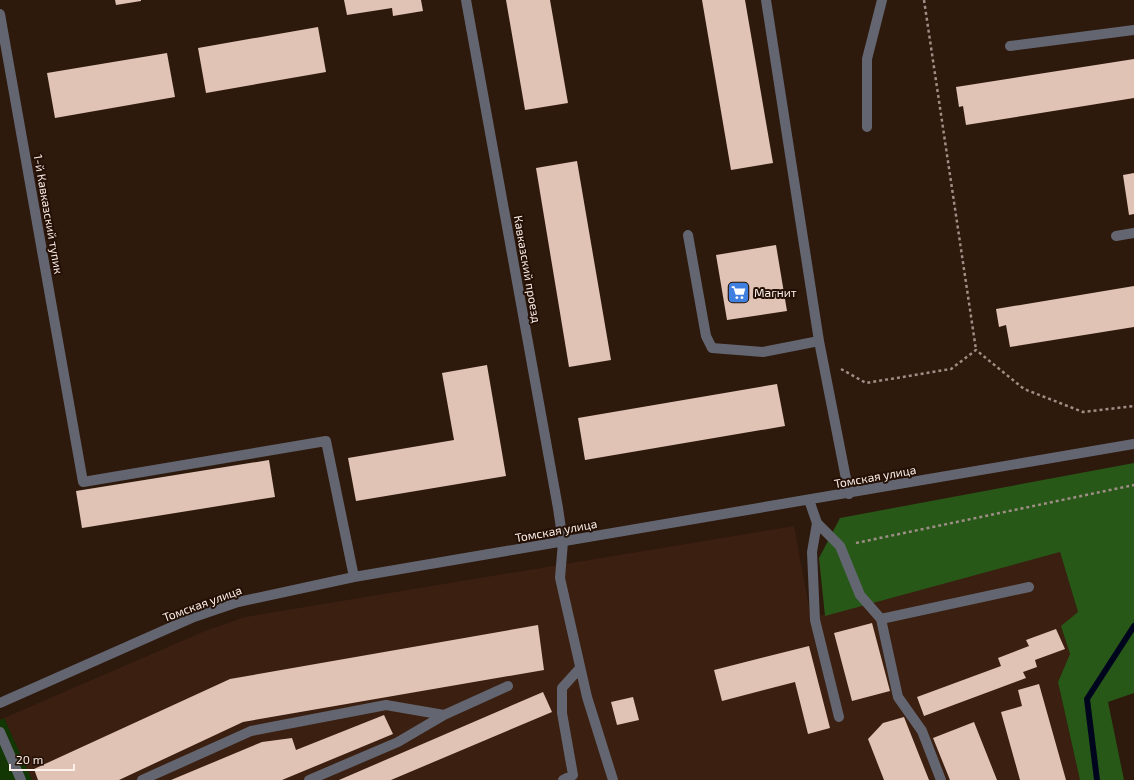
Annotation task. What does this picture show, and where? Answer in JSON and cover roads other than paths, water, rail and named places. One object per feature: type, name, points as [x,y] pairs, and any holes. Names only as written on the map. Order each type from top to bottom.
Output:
[{"type":"street","name":"Кавказский проезд","points":[[466,0],[563,542],[560,578],[587,697],[613,780]]},
{"type":"street","points":[[766,0],[819,341],[849,494]]},
{"type":"street","points":[[867,127],[867,59],[882,0]]},
{"type":"street","name":"1-й Кавказский тупик","points":[[0,14],[83,482],[326,441],[354,577]]},
{"type":"street","points":[[1010,46],[1134,30]]},
{"type":"street","points":[[1116,236],[1134,233]]},
{"type":"street","points":[[688,235],[706,336],[712,348],[763,352],[819,341]]},
{"type":"street","name":"Томская улица","points":[[0,703],[194,617],[238,602],[354,577],[849,494],[1134,444]]},
{"type":"street","points":[[809,500],[817,523],[840,546],[860,595],[881,619],[898,697],[922,731],[941,780]]},
{"type":"street","points":[[817,523],[812,552],[815,620],[839,717]]},
{"type":"street","points":[[881,619],[1029,587]]},
{"type":"street","points":[[563,780],[574,777],[562,713],[562,688],[580,668]]},
{"type":"street","points":[[309,780],[398,742],[444,715],[508,686]]},
{"type":"street","points":[[142,780],[251,731],[386,705],[444,715]]},
{"type":"street","points":[[0,732],[21,780]]},
{"type":"waterway","points":[[1097,780],[1087,699],[1134,626]]},
{"type":"place","name":"Магнит","points":[[738,292]]}]
